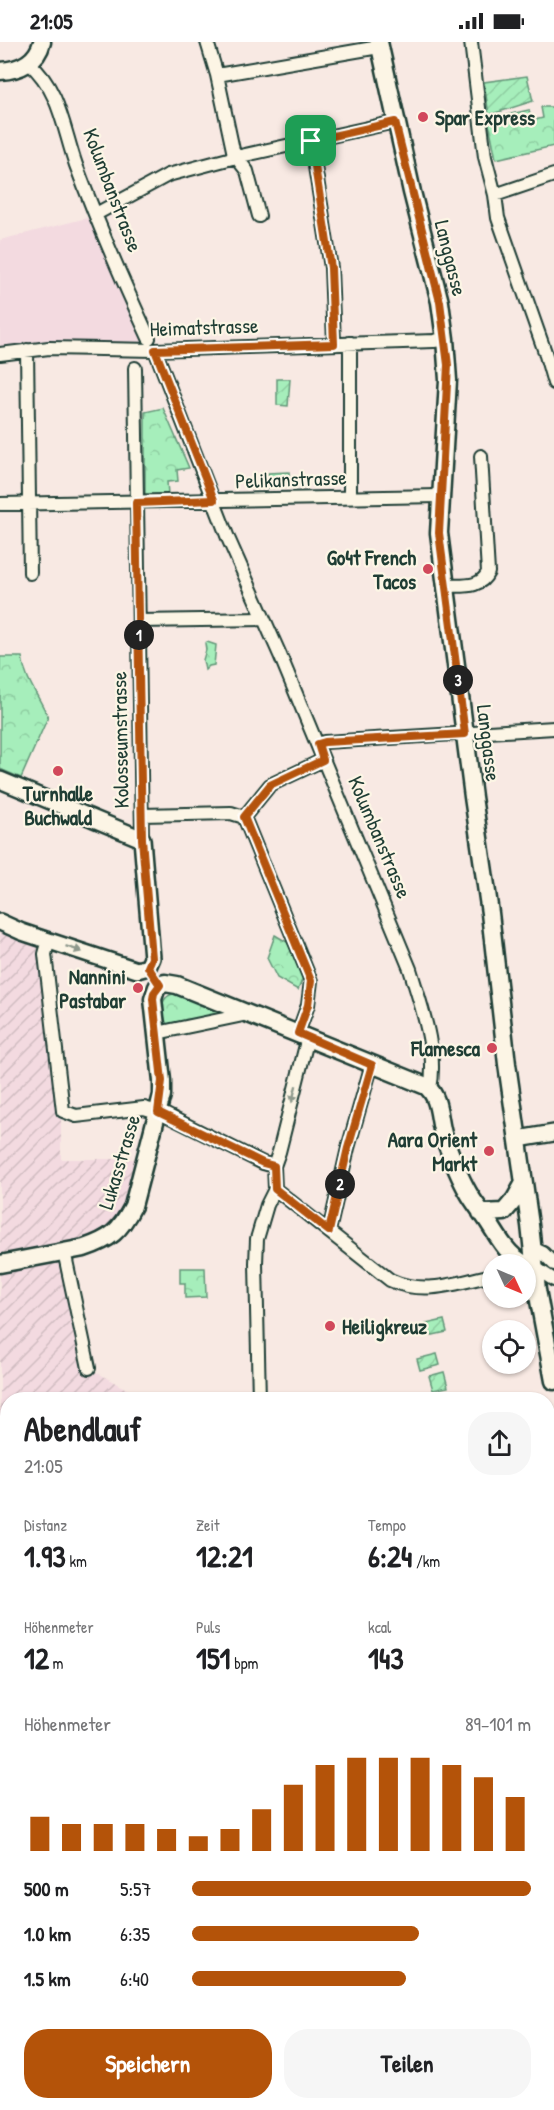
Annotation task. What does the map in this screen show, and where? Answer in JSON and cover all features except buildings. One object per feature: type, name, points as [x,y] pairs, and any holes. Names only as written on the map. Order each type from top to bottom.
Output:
[{"type":"main road","points":[[2,71],[22,67],[29,63],[38,53],[42,42]]},
{"type":"main road","name":"Langgasse","points":[[379,45],[395,122],[440,302],[445,339],[448,372],[439,533],[488,895],[507,1064],[533,1254]]},
{"type":"main road","points":[[160,985],[173,984],[303,1035],[430,1089]]},
{"type":"main road","name":"Lukasstrasse","points":[[0,1264],[84,1248],[108,1238],[119,1230],[126,1220],[133,1206],[158,1112],[162,1081],[153,999],[160,985]]},
{"type":"main road","name":"Kolumbanstrasse","points":[[430,1089],[455,1166],[496,1237],[512,1254]]},
{"type":"main road","points":[[485,1218],[504,1212],[524,1183]]},
{"type":"main road","name":"Kolumbanstrasse","points":[[485,1218],[517,1244],[532,1248]]},
{"type":"main road","name":"Langgasse","points":[[536,1283],[540,1315],[554,1381]]},
{"type":"street","points":[[207,42],[236,157],[247,171],[259,216]]},
{"type":"street","points":[[471,42],[485,157],[495,195],[498,218],[554,383]]},
{"type":"street","points":[[216,75],[379,45]]},
{"type":"street","name":"Kolumbanstrasse","points":[[29,63],[41,74],[55,97],[76,163],[96,214],[410,969],[422,1008],[432,1057],[430,1089]]},
{"type":"street","points":[[96,214],[168,176],[236,157],[395,122]]},
{"type":"street","points":[[311,141],[331,268],[334,344]]},
{"type":"street","points":[[495,195],[554,175]]},
{"type":"street","name":"Heimatstrasse","points":[[0,354],[49,348],[152,344],[334,344],[434,342],[445,339]]},
{"type":"street","points":[[350,343],[350,497]]},
{"type":"street","points":[[27,350],[30,573]]},
{"type":"street","name":"Kolosseumstrasse","points":[[135,368],[142,839],[152,958],[148,967]]},
{"type":"street","points":[[447,586],[477,584],[488,572],[481,456]]},
{"type":"street","name":"Pelikanstrasse","points":[[0,504],[440,496]]},
{"type":"street","points":[[139,621],[264,619]]},
{"type":"street","points":[[318,744],[554,728]]},
{"type":"street","points":[[244,817],[270,785],[323,760]]},
{"type":"street","points":[[0,780],[142,839]]},
{"type":"street","points":[[142,815],[231,813],[244,817]]},
{"type":"street","points":[[244,817],[311,981],[303,1035],[274,1166],[275,1189],[267,1205],[257,1239],[255,1263],[259,1392]]},
{"type":"street","points":[[0,922],[137,970],[148,967],[160,985]]},
{"type":"street","points":[[49,940],[45,954],[61,1106],[66,1114],[76,1116],[144,1108],[158,1112],[263,1163],[274,1166]]},
{"type":"street","points":[[158,1034],[248,1014]]},
{"type":"street","points":[[329,1231],[348,1148],[372,1065]]},
{"type":"street","points":[[518,1140],[554,1133]]},
{"type":"street","points":[[275,1189],[390,1280],[405,1286],[430,1288],[482,1277]]},
{"type":"street","points":[[532,1248],[543,1253],[554,1264]]},
{"type":"street","points":[[64,1251],[89,1368]]},
{"type":"street","points":[[536,1268],[554,1280]]},
{"type":"shaded area","points":[[95,216],[155,350],[95,347],[0,356],[0,240]]},
{"type":"shaded area","points":[[0,917],[49,940],[61,1106],[61,1159],[146,1159],[119,1230],[64,1251],[89,1368],[132,1392],[0,1392]]},
{"type":"green space","points":[[527,76],[533,101],[489,115],[484,82]]},
{"type":"green space","points":[[541,107],[554,107],[554,146],[496,159],[488,119],[529,110],[531,121],[543,118]]},
{"type":"green space","points":[[277,379],[290,379],[288,406],[277,405]]},
{"type":"green space","points":[[163,408],[189,468],[177,470],[178,481],[167,482],[168,494],[145,495],[145,412]]},
{"type":"green space","points":[[289,472],[290,487],[268,488],[268,473]]},
{"type":"green space","points":[[207,642],[216,645],[214,665],[205,670],[203,660]]},
{"type":"green space","points":[[0,657],[22,657],[29,681],[48,717],[21,778],[0,769]]},
{"type":"green space","points":[[275,935],[287,942],[304,975],[298,990],[277,978],[267,958]]},
{"type":"green space","points":[[172,994],[226,1014],[167,1025],[163,1003]]},
{"type":"green space","points":[[180,1268],[205,1268],[206,1297],[185,1298],[185,1283],[180,1283]]},
{"type":"green space","points":[[444,1320],[447,1332],[428,1336],[426,1324]]},
{"type":"green space","points":[[437,1354],[440,1365],[420,1370],[417,1359]]},
{"type":"green space","points":[[444,1372],[448,1387],[433,1390],[429,1376]]},
{"type":"place","name":"Spar Express","points":[[423,117]]},
{"type":"place","name":"Go4t French Tacos","points":[[428,569]]},
{"type":"place","name":"Turnhalle Buchwald","points":[[58,771]]},
{"type":"place","name":"Nannini Pastabar","points":[[138,988]]},
{"type":"place","name":"Flamesca","points":[[492,1048]]},
{"type":"place","name":"Aara Orient Markt","points":[[489,1151]]},
{"type":"place","name":"Heiligkreuz","points":[[330,1326]]},
{"type":"route","points":[[395,122],[440,302],[448,365],[439,533],[465,734],[318,744],[323,760],[270,785],[244,817],[311,981],[308,1005],[298,1033],[372,1065],[348,1148],[329,1231],[275,1189],[274,1166],[263,1163],[158,1112],[162,1081],[153,999],[160,985],[148,967],[152,958],[142,839],[136,503],[214,500],[155,350],[334,344],[331,268],[311,141],[395,122]]}]
